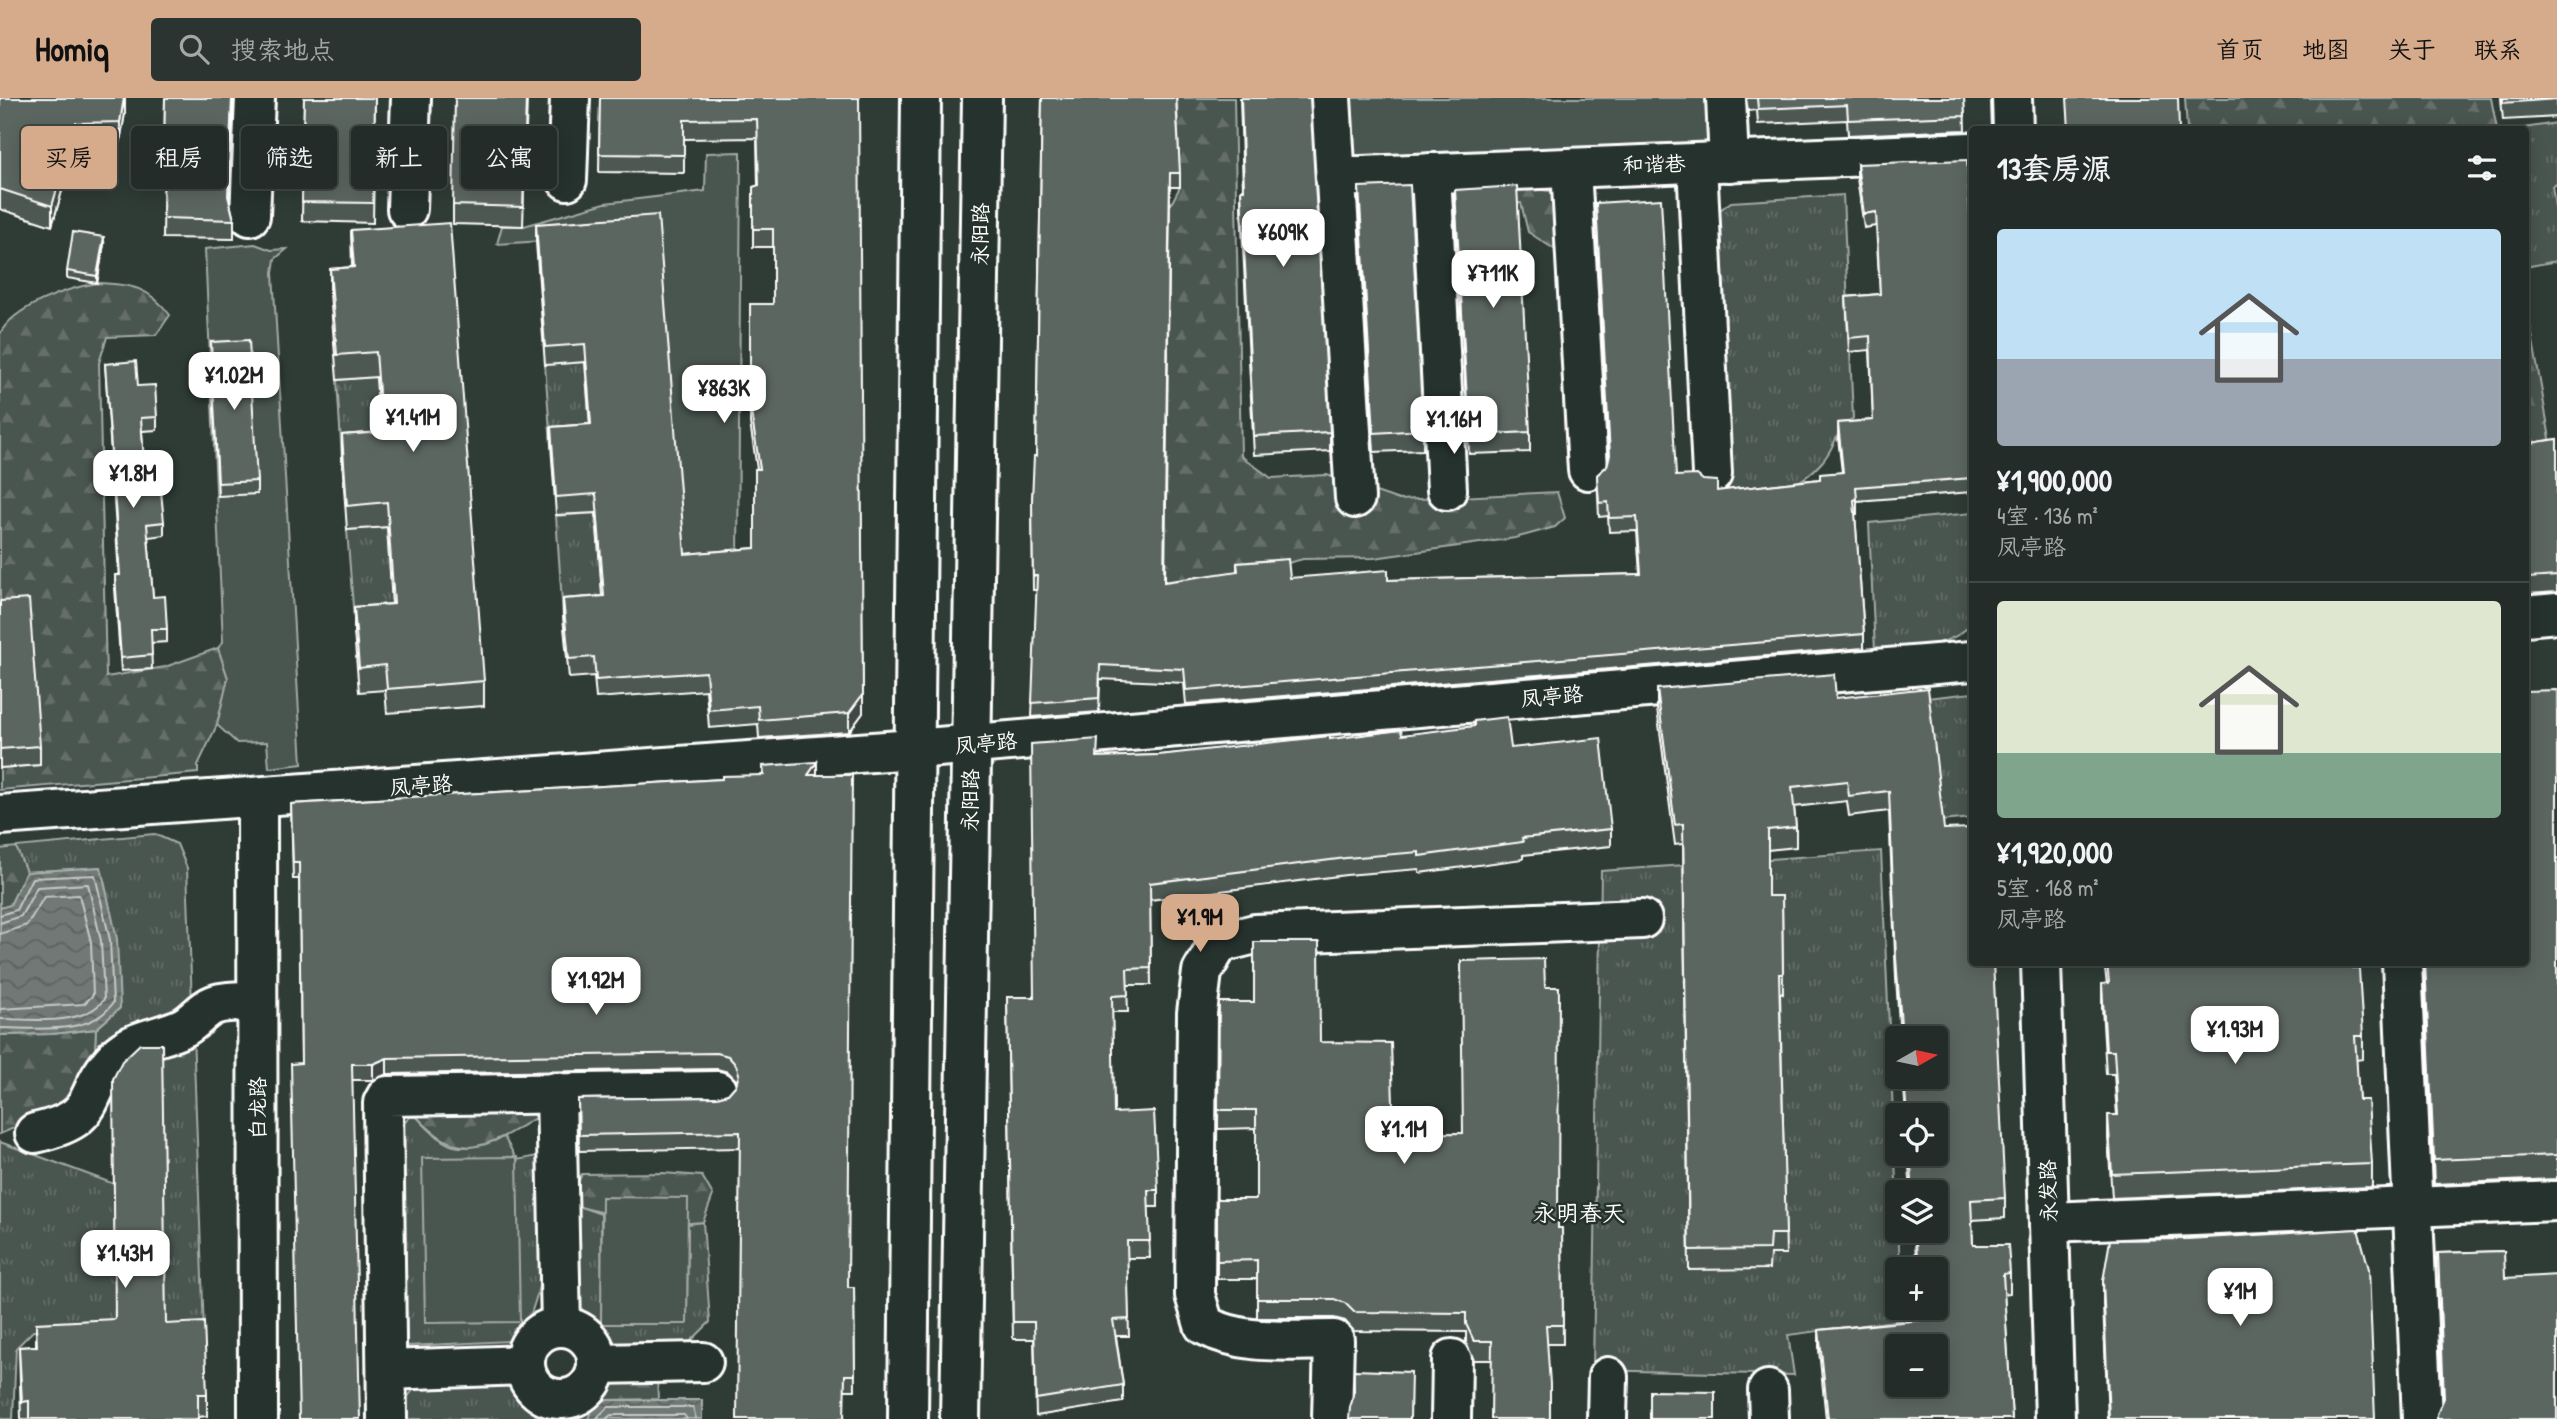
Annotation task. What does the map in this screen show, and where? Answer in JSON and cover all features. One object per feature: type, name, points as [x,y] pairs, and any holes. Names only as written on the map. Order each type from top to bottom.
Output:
[{"type":"street","points":[[250,216],[255,98]]},
{"type":"street","points":[[407,209],[411,98]]},
{"type":"street","points":[[567,180],[570,98]]},
{"type":"street","points":[[908,1419],[921,98]]},
{"type":"street","name":"永阳路","points":[[960,1419],[982,98]]},
{"type":"street","points":[[1331,98],[1355,498]]},
{"type":"street","points":[[1712,474],[1713,162],[1726,98]]},
{"type":"street","points":[[2012,98],[2013,126]]},
{"type":"street","name":"和谐巷","points":[[1335,177],[1969,152]]},
{"type":"street","points":[[1571,168],[1588,470]]},
{"type":"street","points":[[1430,173],[1447,490]]},
{"type":"street","points":[[2529,616],[2557,613]]},
{"type":"street","name":"凤亭路","points":[[0,815],[914,749],[1969,661]]},
{"type":"street","name":"白龙路","points":[[257,797],[258,1419]]},
{"type":"street","points":[[1332,1419],[1334,1340],[1244,1339],[1219,1333],[1204,1325],[1195,1295],[1197,1013],[1202,972],[1219,943],[1255,934],[1642,919]]},
{"type":"street","name":"永发路","points":[[2041,966],[2054,1419]]},
{"type":"street","points":[[2402,966],[2422,1419]]},
{"type":"street","points":[[35,1133],[64,1126],[82,1114],[116,1057],[132,1045],[166,1035],[187,1025],[214,1005],[257,1001]]},
{"type":"street","points":[[387,1419],[383,1103],[387,1096],[717,1091]]},
{"type":"street","points":[[556,1092],[561,1327]]},
{"type":"street","points":[[2049,1222],[2557,1201]]},
{"type":"street","points":[[561,1327],[583,1334],[591,1342],[597,1364],[589,1387],[559,1409],[534,1387],[525,1365],[531,1343],[549,1329],[561,1327]]},
{"type":"street","points":[[1451,1419],[1452,1359]]},
{"type":"street","points":[[597,1364],[704,1362]]},
{"type":"street","points":[[387,1370],[525,1365]]},
{"type":"street","points":[[1607,1419],[1608,1377]]},
{"type":"green space","points":[[1177,98],[1234,98],[1241,456],[1271,478],[1327,475],[1399,500],[1557,492],[1565,518],[1555,527],[1515,538],[1374,558],[1303,559],[1209,584],[1164,584],[1170,206],[1180,187]]},
{"type":"green space","points":[[1336,98],[1706,98],[1709,160],[1339,174]]},
{"type":"green space","points":[[2185,98],[2491,98],[2496,126],[2187,126]]},
{"type":"green space","points":[[2557,123],[2557,184],[2552,186],[2557,220],[2557,261],[2529,266],[2529,127]]},
{"type":"green space","points":[[741,152],[738,562],[706,626],[560,240],[497,244],[502,226],[524,226],[605,203],[705,191],[706,153]]},
{"type":"green space","points":[[1471,186],[1511,186],[1558,192],[1554,249],[1528,232],[1521,203],[1452,207],[1451,192]]},
{"type":"green space","points":[[1843,195],[1853,418],[1813,472],[1778,494],[1728,517],[1718,228],[1720,210],[1731,202]]},
{"type":"green space","points":[[255,244],[271,250],[287,249],[275,259],[273,273],[302,764],[269,768],[267,742],[237,743],[217,725],[228,678],[218,648],[223,642],[205,249]]},
{"type":"green space","points":[[97,283],[120,284],[138,289],[155,298],[170,315],[156,335],[107,337],[99,363],[106,677],[165,667],[218,648],[228,678],[217,725],[198,765],[198,773],[0,790],[0,768],[39,765],[0,618],[0,334],[7,324],[29,307],[57,294]]},
{"type":"green space","points":[[2529,318],[2552,450],[2529,453]]},
{"type":"green space","points":[[585,362],[591,442],[551,445],[545,365]]},
{"type":"green space","points":[[376,377],[382,457],[342,460],[337,380]]},
{"type":"green space","points":[[596,513],[604,614],[563,617],[556,516]]},
{"type":"green space","points":[[1969,513],[1969,625],[1963,631],[1953,638],[1928,645],[1875,651],[1869,523]]},
{"type":"green space","points":[[387,527],[394,629],[355,632],[347,530]]},
{"type":"green space","points":[[1969,693],[1969,818],[1941,821],[1927,698]]},
{"type":"green space","points":[[154,834],[177,844],[187,868],[204,1332],[33,1331],[16,1348],[13,1419],[0,1419],[0,1142],[114,1184],[162,1066],[94,1068],[96,1029],[120,1008],[101,867],[26,872],[16,847]]},
{"type":"green space","points":[[16,847],[26,872],[10,906],[0,908],[0,849]]},
{"type":"green space","points":[[1881,851],[1889,1026],[1885,1026],[1885,1089],[1892,1089],[1892,1103],[1885,1103],[1885,1166],[1895,1166],[1896,1180],[1885,1180],[1885,1243],[1899,1243],[1899,1257],[1885,1257],[1885,1320],[1902,1320],[1788,1335],[1794,1375],[1593,1370],[1601,871]]},
{"type":"green space","points":[[96,1029],[94,1068],[63,1107],[0,1134],[0,1035],[52,1034]]},
{"type":"green space","points":[[526,1102],[535,1118],[502,1137],[474,1146],[461,1146],[447,1141],[417,1117],[457,1103]]},
{"type":"green space","points":[[410,1117],[417,1117],[448,1144],[466,1147],[504,1137],[517,1160],[538,1156],[545,1200],[545,1248],[537,1295],[521,1336],[510,1341],[408,1346],[404,1340],[400,1127]]},
{"type":"green space","points":[[517,1157],[520,1322],[425,1323],[422,1158]]},
{"type":"green space","points":[[663,1173],[702,1176],[713,1195],[703,1222],[655,1222],[609,1214],[577,1206],[573,1193],[582,1174]]},
{"type":"green space","points":[[602,1197],[688,1198],[687,1324],[601,1324]]},
{"type":"green space","points":[[578,1206],[601,1214],[602,1324],[687,1324],[688,1224],[703,1222],[710,1322],[685,1347],[616,1349],[588,1334],[575,1311]]},
{"type":"green space","points":[[630,1377],[657,1378],[658,1399],[605,1400],[598,1419],[573,1419],[584,1403],[597,1392]]},
{"type":"green space","points":[[501,1382],[520,1391],[529,1400],[536,1419],[404,1419],[404,1402],[417,1385]]},
{"type":"water","points":[[101,867],[117,939],[120,1008],[96,1029],[52,1034],[0,1035],[0,908],[10,905],[26,872]]},
{"type":"water","points":[[605,1400],[702,1400],[702,1419],[588,1419],[592,1410]]},
{"type":"building","points":[[0,98],[124,98],[120,122],[76,123],[75,126],[21,126],[21,189],[57,189],[52,206],[0,189]]},
{"type":"building","points":[[165,98],[232,98],[228,196],[234,220],[163,218],[163,189],[227,189],[227,126],[165,126]]},
{"type":"building","points":[[304,98],[375,98],[374,126],[351,126],[351,189],[373,189],[373,203],[302,202],[302,189],[337,189],[337,126],[303,126]]},
{"type":"building","points":[[455,98],[526,98],[525,126],[461,126],[461,189],[523,189],[523,207],[453,205]]},
{"type":"building","points":[[600,98],[859,98],[863,694],[849,713],[759,720],[758,706],[709,710],[706,672],[596,680],[594,657],[569,659],[563,599],[604,596],[596,494],[556,497],[551,427],[591,424],[585,344],[545,347],[536,224],[658,215],[685,554],[755,548],[755,469],[760,469],[750,405],[750,304],[773,304],[773,229],[753,229],[753,187],[759,185],[757,119],[684,120],[684,155],[599,154]]},
{"type":"building","points":[[1042,98],[1176,98],[1180,173],[1170,173],[1164,582],[1238,571],[1237,563],[1288,559],[1290,578],[1388,570],[1388,580],[1641,574],[1637,517],[1609,518],[1608,502],[1599,503],[1597,475],[1607,466],[1610,455],[1596,203],[1661,199],[1676,476],[1697,475],[1703,480],[1717,481],[1717,491],[1820,479],[1820,474],[1843,472],[1838,423],[1873,420],[1870,336],[1849,338],[1846,297],[1880,294],[1876,212],[1864,214],[1857,164],[1967,160],[1969,478],[1856,487],[1857,499],[1854,500],[1864,634],[1186,690],[1184,669],[1100,665],[1099,698],[1032,703],[1037,576],[1033,576],[1032,500],[1036,456]]},
{"type":"building","points":[[1241,98],[1310,98],[1330,432],[1254,436],[1241,190],[1244,190]]},
{"type":"building","points":[[1757,98],[1964,98],[1965,116],[1848,120],[1847,105],[1758,109]]},
{"type":"building","points":[[2067,98],[2178,98],[2179,126],[2069,126]]},
{"type":"building","points":[[2503,98],[2557,98],[2557,99],[2503,103]]},
{"type":"building","points":[[1410,185],[1423,430],[1374,433],[1359,187]]},
{"type":"building","points":[[1517,186],[1530,432],[1469,435],[1455,190]]},
{"type":"building","points":[[450,223],[484,681],[387,689],[385,665],[359,668],[354,607],[394,604],[387,502],[347,506],[342,435],[382,432],[376,352],[337,355],[330,269],[354,267],[351,230]]},
{"type":"building","points":[[73,232],[104,237],[97,276],[67,271]]},
{"type":"building","points":[[249,340],[257,481],[218,483],[211,342]]},
{"type":"building","points":[[136,361],[138,386],[155,385],[157,417],[141,418],[146,492],[161,491],[164,522],[147,524],[153,597],[165,596],[167,629],[151,629],[152,655],[121,658],[115,575],[120,575],[105,364]]},
{"type":"building","points":[[2557,439],[2557,576],[2529,578],[2529,443]]},
{"type":"building","points":[[29,599],[40,746],[0,749],[0,601]]},
{"type":"building","points":[[1834,674],[1836,698],[1928,688],[1944,829],[1969,828],[1969,966],[1993,966],[2005,1198],[1971,1200],[1973,1245],[2008,1245],[2010,1273],[2003,1274],[2012,1419],[1828,1419],[1819,1330],[1948,1320],[1948,1257],[1917,1257],[1916,1243],[1948,1243],[1948,1180],[1912,1180],[1911,1166],[1948,1166],[1948,1103],[1906,1103],[1905,1089],[1948,1089],[1948,1026],[1901,1026],[1889,791],[1849,796],[1847,781],[1792,787],[1796,827],[1768,830],[1768,896],[1782,896],[1783,974],[1779,974],[1786,1234],[1770,1234],[1769,1249],[1689,1250],[1683,824],[1675,825],[1657,689]]},
{"type":"building","points":[[2557,690],[2557,1155],[2434,1160],[2425,966],[2529,966],[2529,691]]},
{"type":"building","points":[[1507,717],[1511,748],[1601,738],[1611,829],[1522,838],[1523,842],[1419,856],[1419,852],[1346,858],[1150,883],[1151,968],[1127,969],[1128,995],[1112,996],[1114,1113],[1154,1111],[1158,1190],[1148,1190],[1150,1241],[1127,1241],[1129,1319],[1113,1320],[1123,1385],[1036,1399],[1034,1322],[1013,1322],[1007,997],[1034,997],[1031,744],[1098,739],[1097,757],[1159,755],[1401,730],[1402,735],[1474,726],[1474,721]]},
{"type":"building","points":[[817,762],[808,775],[852,775],[848,1287],[854,1287],[855,1375],[845,1375],[844,1419],[737,1419],[740,1132],[579,1135],[578,1099],[717,1097],[728,1094],[736,1085],[739,1074],[736,1065],[728,1056],[717,1053],[387,1058],[373,1064],[352,1064],[360,1419],[299,1419],[291,1064],[301,1063],[299,863],[293,863],[291,804],[722,779],[722,776],[764,775],[763,766]]},
{"type":"building","points":[[1254,942],[1319,942],[1320,1042],[1391,1043],[1394,1134],[1463,1133],[1461,961],[1544,959],[1545,987],[1559,987],[1558,1228],[1562,1228],[1563,1325],[1546,1325],[1550,1419],[1491,1419],[1492,1341],[1474,1341],[1466,1324],[1466,1313],[1354,1312],[1345,1303],[1334,1299],[1257,1299],[1257,1260],[1217,1261],[1217,1199],[1256,1199],[1256,1110],[1218,1110],[1219,1002],[1254,1002]]},
{"type":"building","points":[[2107,966],[2352,966],[2352,969],[2359,969],[2363,1036],[2355,1036],[2359,1100],[2368,1100],[2372,1164],[2112,1174],[2108,1115],[2118,1115],[2114,1051],[2106,1051],[2102,984],[2109,983]]},
{"type":"building","points":[[140,1044],[162,1044],[166,1324],[204,1322],[207,1394],[198,1394],[198,1419],[29,1419],[29,1401],[22,1402],[19,1347],[37,1346],[36,1323],[115,1319],[113,1079],[122,1061]]},
{"type":"building","points":[[2358,1229],[2369,1269],[2375,1419],[2109,1419],[2103,1281],[2110,1240],[2187,1239]]},
{"type":"building","points":[[2504,1251],[2505,1278],[2557,1275],[2557,1419],[2437,1419],[2444,1398],[2438,1253]]},
{"type":"building","points":[[1354,1370],[1411,1372],[1410,1419],[1349,1419],[1354,1395]]},
{"type":"building","points":[[1650,1391],[1715,1392],[1715,1419],[1650,1419]]},
{"type":"district","name":"永明春天","points":[[1579,1212]]}]
